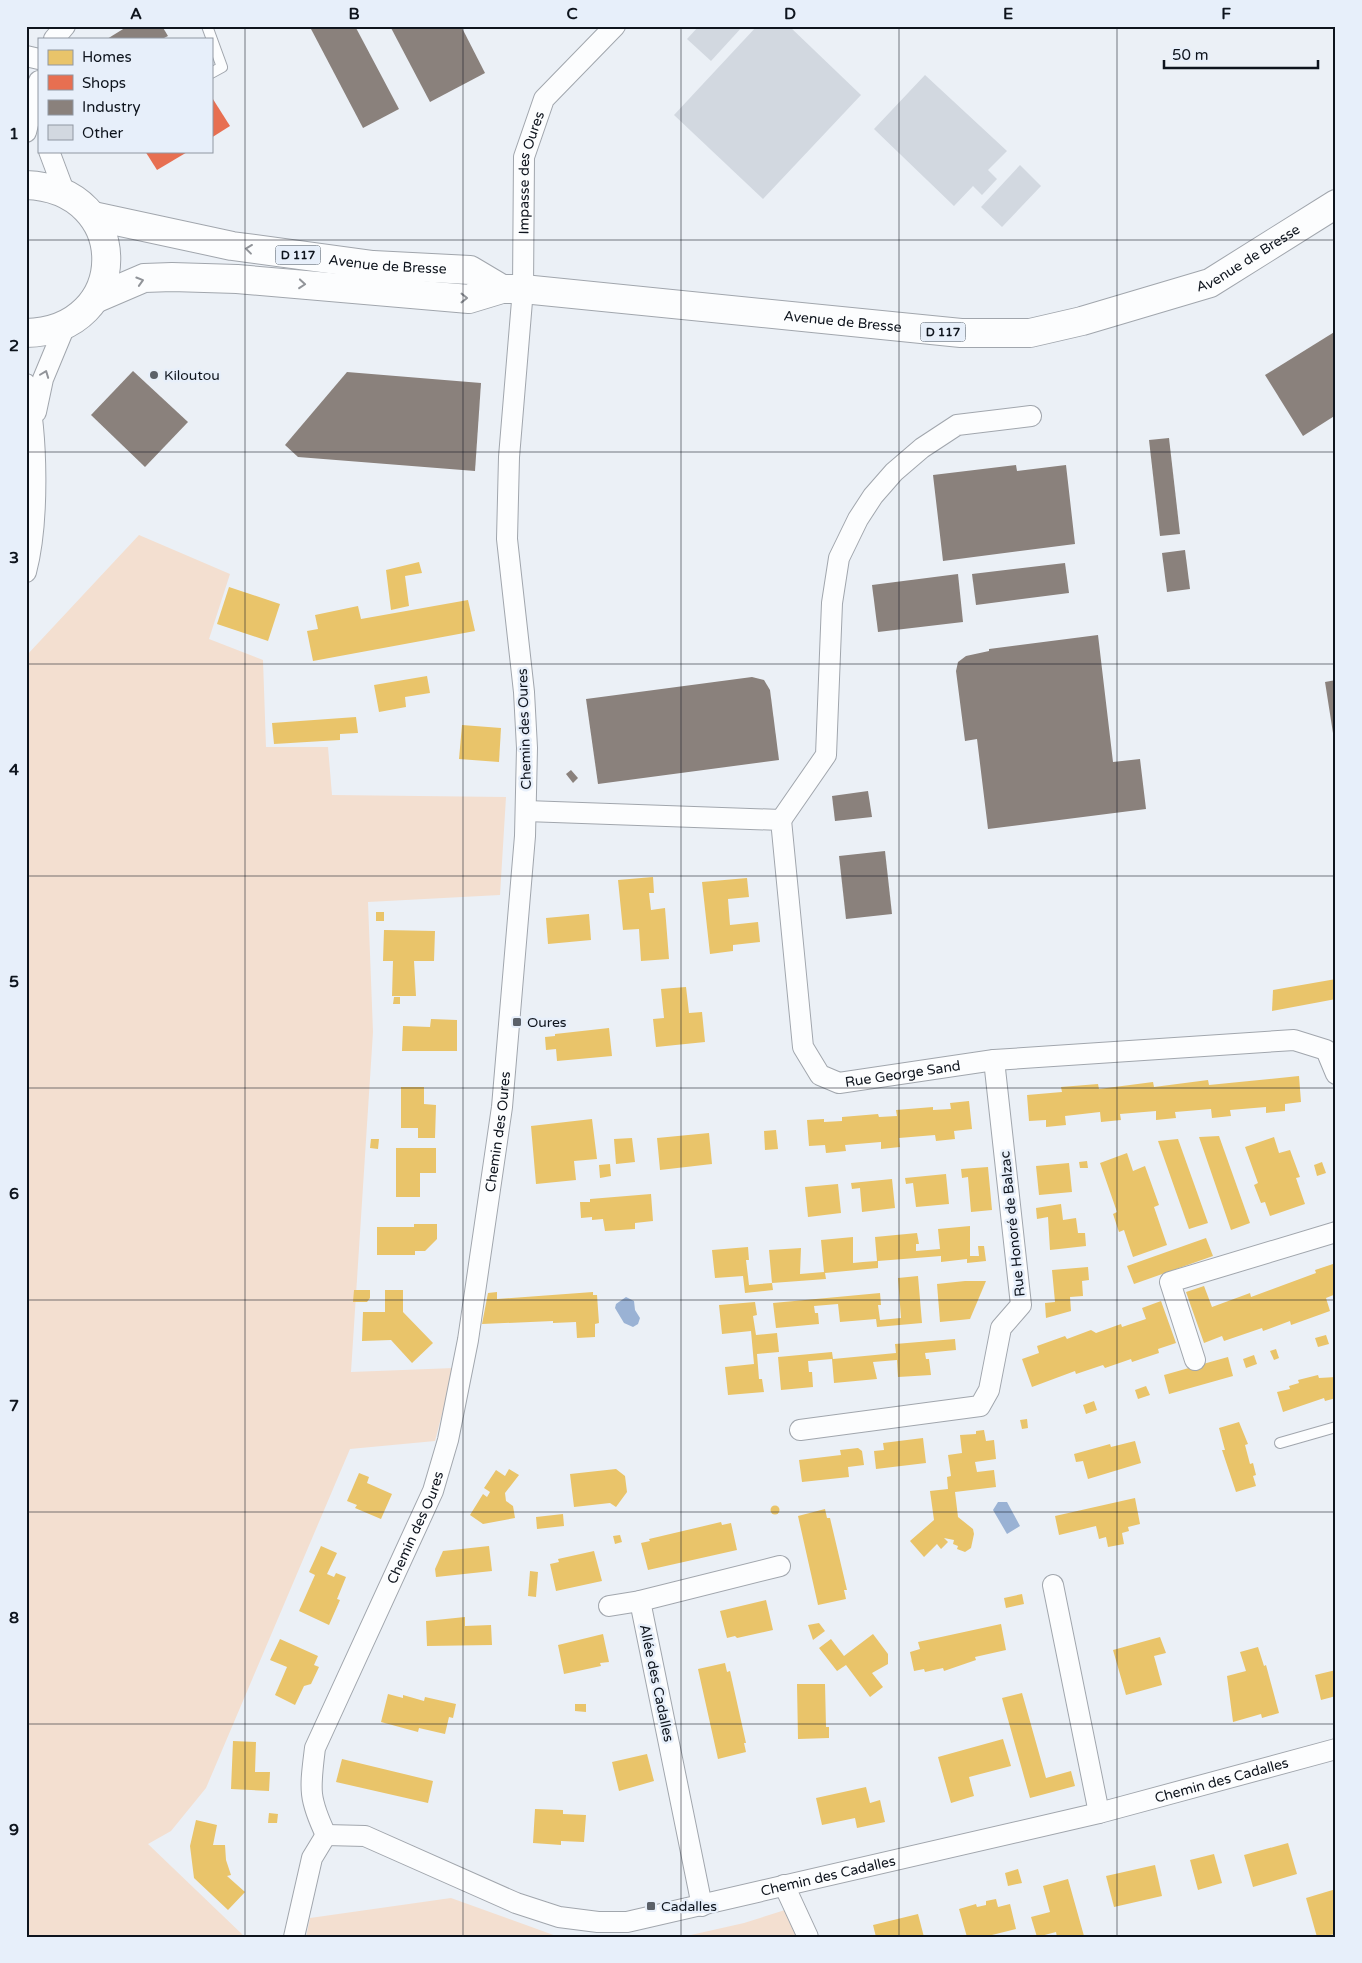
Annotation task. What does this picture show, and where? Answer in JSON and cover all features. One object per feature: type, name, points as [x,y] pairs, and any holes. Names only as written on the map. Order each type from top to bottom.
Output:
[{"type":"main road","points":[[26,185],[45,185],[64,191],[80,202],[93,216],[103,235],[107,257],[104,279],[95,299],[82,314],[65,326],[45,332],[26,332]]},
{"type":"main road","name":"Avenue de Bresse","points":[[95,299],[144,278],[172,277],[237,279],[469,299],[512,289],[961,333],[1030,333],[1082,321],[1210,283],[1336,204]]},
{"type":"main road","name":"Avenue de Bresse","points":[[93,216],[232,246],[373,264],[470,270],[512,289]]},
{"type":"street","name":"Impasse des Oures","points":[[512,289],[524,157],[544,99],[615,26]]},
{"type":"street","points":[[26,132],[38,85]]},
{"type":"street","points":[[49,152],[64,191]]},
{"type":"street","name":"Chemin des Oures","points":[[326,1835],[314,1808],[310,1788],[315,1748],[433,1492],[448,1440],[468,1340],[502,1107],[526,811],[527,748],[524,692],[508,539],[512,289]]},
{"type":"street","points":[[33,438],[43,379],[65,326]]},
{"type":"street","points":[[26,384],[31,404],[35,509],[31,553],[26,572]]},
{"type":"street","points":[[526,811],[781,820],[826,755],[832,603],[839,558],[858,519],[873,496],[894,472],[922,448],[957,425],[1031,416]]},
{"type":"street","name":"Rue George Sand","points":[[781,820],[803,1047],[820,1075],[838,1083],[994,1060],[1294,1040],[1326,1050],[1336,1074]]},
{"type":"street","name":"Rue Honoré de Balzac","points":[[800,1430],[980,1406],[989,1390],[1001,1328],[1021,1305],[994,1060]]},
{"type":"street","points":[[1195,1360],[1170,1282],[1230,1262],[1336,1232]]},
{"type":"street","points":[[610,1606],[640,1601],[780,1566]]},
{"type":"street","points":[[1053,1585],[1099,1814]]},
{"type":"street","name":"Allée des Cadalles","points":[[640,1601],[702,1906]]},
{"type":"street","name":"Chemin des Cadalles","points":[[326,1835],[365,1836],[516,1903],[559,1917],[598,1922],[627,1922],[1099,1814],[1336,1749]]},
{"type":"street","points":[[294,1937],[312,1858],[326,1835]]},
{"type":"street","points":[[784,1885],[808,1937]]},
{"type":"lane","points":[[207,26],[211,38]]},
{"type":"lane","points":[[212,40],[222,67],[212,72]]},
{"type":"lane","points":[[1280,1443],[1336,1427]]},
{"type":"shaded area","points":[[139,535],[230,574],[209,639],[263,660],[266,747],[328,747],[332,795],[506,797],[500,895],[368,902],[373,1032],[351,1372],[454,1368],[435,1441],[350,1449],[206,1788],[171,1831],[148,1844],[245,1937],[26,1937],[26,656]]},
{"type":"shaded area","points":[[451,1898],[559,1937],[306,1937],[310,1918]]},
{"type":"shaded area","points":[[785,1910],[797,1937],[682,1937],[744,1923]]},
{"type":"water","points":[[626,1297],[634,1301],[635,1310],[640,1318],[638,1324],[633,1327],[624,1323],[615,1308],[616,1304]]},
{"type":"water","points":[[998,1502],[1007,1502],[1020,1526],[1007,1534],[993,1510]]},
{"type":"building: Homes","points":[[419,562],[422,573],[405,576],[409,606],[391,610],[386,570]]},
{"type":"building: Homes","points":[[229,587],[280,604],[268,641],[217,624]]},
{"type":"building: Homes","points":[[468,600],[475,631],[313,661],[307,631],[318,629],[315,615],[358,606],[361,619]]},
{"type":"building: Homes","points":[[427,676],[430,693],[405,697],[406,707],[379,712],[374,685]]},
{"type":"building: Homes","points":[[356,717],[358,733],[340,734],[340,740],[274,744],[272,723]]},
{"type":"building: Homes","points":[[462,725],[501,728],[499,762],[459,759]]},
{"type":"building: Homes","points":[[653,877],[654,893],[649,893],[651,910],[665,908],[669,959],[641,961],[639,929],[623,930],[618,880]]},
{"type":"building: Homes","points":[[747,878],[749,897],[728,899],[730,925],[758,922],[760,942],[733,945],[733,951],[710,954],[702,882]]},
{"type":"building: Homes","points":[[376,912],[384,912],[384,921],[376,921]]},
{"type":"building: Homes","points":[[589,914],[591,940],[548,944],[546,918]]},
{"type":"building: Homes","points":[[384,930],[435,931],[434,961],[414,961],[416,996],[392,996],[393,961],[383,961]]},
{"type":"building: Homes","points":[[1336,979],[1336,999],[1272,1011],[1273,990]]},
{"type":"building: Homes","points":[[686,987],[689,1013],[702,1012],[705,1042],[656,1047],[653,1019],[664,1018],[661,989]]},
{"type":"building: Homes","points":[[394,997],[400,997],[400,1004],[393,1004]]},
{"type":"building: Homes","points":[[431,1019],[457,1020],[457,1051],[402,1051],[403,1026],[430,1027]]},
{"type":"building: Homes","points":[[609,1028],[612,1056],[557,1061],[556,1049],[546,1050],[545,1037],[555,1036],[555,1034]]},
{"type":"building: Homes","points":[[1299,1076],[1301,1102],[1285,1104],[1285,1111],[1266,1113],[1266,1107],[1230,1110],[1231,1116],[1212,1118],[1211,1109],[1175,1112],[1176,1118],[1156,1120],[1156,1111],[1120,1114],[1121,1120],[1101,1122],[1100,1112],[1065,1116],[1066,1125],[1046,1127],[1046,1120],[1029,1121],[1027,1095],[1062,1092],[1061,1087],[1098,1084],[1099,1089],[1153,1082],[1154,1087],[1208,1080],[1209,1085]]},
{"type":"building: Homes","points":[[401,1087],[424,1087],[424,1104],[436,1105],[435,1138],[418,1138],[418,1128],[401,1128]]},
{"type":"building: Homes","points":[[969,1101],[972,1129],[954,1131],[955,1139],[936,1141],[935,1135],[899,1138],[900,1147],[881,1149],[881,1142],[845,1145],[846,1151],[826,1153],[825,1145],[809,1146],[807,1120],[824,1119],[824,1122],[842,1121],[842,1117],[878,1114],[879,1117],[897,1116],[896,1110],[933,1107],[933,1110],[951,1109],[950,1103]]},
{"type":"building: Homes","points":[[592,1119],[597,1159],[574,1161],[576,1180],[536,1184],[531,1126]]},
{"type":"building: Homes","points":[[776,1130],[778,1149],[765,1150],[764,1131]]},
{"type":"building: Homes","points":[[709,1133],[712,1164],[660,1170],[657,1138]]},
{"type":"building: Homes","points":[[1219,1136],[1250,1223],[1231,1230],[1199,1137]]},
{"type":"building: Homes","points":[[1274,1137],[1279,1153],[1290,1150],[1300,1177],[1296,1178],[1305,1204],[1270,1216],[1265,1202],[1261,1203],[1254,1185],[1258,1183],[1245,1147]]},
{"type":"building: Homes","points":[[632,1138],[635,1162],[616,1164],[614,1139]]},
{"type":"building: Homes","points":[[371,1139],[379,1139],[378,1149],[370,1148]]},
{"type":"building: Homes","points":[[1178,1139],[1208,1223],[1189,1229],[1158,1141]]},
{"type":"building: Homes","points":[[396,1148],[436,1148],[436,1173],[420,1173],[420,1197],[396,1197]]},
{"type":"building: Homes","points":[[1127,1153],[1133,1171],[1145,1166],[1159,1205],[1154,1207],[1167,1245],[1133,1257],[1124,1230],[1119,1232],[1113,1214],[1117,1212],[1100,1163]]},
{"type":"building: Homes","points":[[1087,1161],[1088,1168],[1080,1168],[1079,1162]]},
{"type":"building: Homes","points":[[1322,1162],[1326,1173],[1317,1176],[1314,1165]]},
{"type":"building: Homes","points":[[1069,1163],[1072,1192],[1039,1195],[1036,1166]]},
{"type":"building: Homes","points":[[610,1164],[611,1176],[600,1178],[599,1165]]},
{"type":"building: Homes","points":[[988,1167],[992,1210],[971,1212],[968,1177],[962,1178],[961,1169]]},
{"type":"building: Homes","points":[[946,1174],[949,1204],[916,1207],[913,1183],[906,1184],[905,1178]]},
{"type":"building: Homes","points":[[892,1179],[895,1208],[862,1212],[860,1188],[852,1189],[851,1183]]},
{"type":"building: Homes","points":[[838,1184],[841,1213],[808,1217],[805,1187]]},
{"type":"building: Homes","points":[[651,1194],[653,1221],[635,1223],[635,1229],[605,1231],[603,1219],[581,1218],[580,1202],[590,1202],[590,1199]]},
{"type":"building: Homes","points":[[1061,1204],[1063,1220],[1076,1218],[1078,1233],[1085,1233],[1086,1246],[1050,1250],[1048,1217],[1037,1219],[1036,1208]]},
{"type":"building: Homes","points":[[414,1224],[437,1224],[437,1239],[425,1251],[415,1251],[415,1255],[377,1255],[377,1227],[414,1227]]},
{"type":"building: Homes","points":[[970,1226],[970,1256],[979,1256],[978,1246],[984,1246],[986,1261],[967,1263],[967,1259],[941,1262],[941,1256],[878,1261],[878,1268],[825,1273],[826,1279],[772,1283],[769,1250],[801,1248],[800,1274],[824,1272],[821,1240],[853,1237],[853,1263],[877,1261],[875,1237],[917,1233],[919,1244],[916,1244],[916,1251],[940,1249],[938,1229]]},
{"type":"building: Homes","points":[[1206,1238],[1213,1256],[1134,1284],[1127,1266]]},
{"type":"building: Homes","points":[[748,1247],[749,1260],[746,1260],[749,1285],[772,1283],[773,1290],[745,1293],[743,1276],[715,1278],[712,1250]]},
{"type":"building: Homes","points":[[1333,1264],[1336,1272],[1336,1294],[1326,1298],[1330,1311],[1291,1325],[1290,1321],[1263,1331],[1262,1328],[1224,1341],[1222,1336],[1204,1343],[1186,1292],[1204,1286],[1212,1307],[1250,1293],[1251,1297],[1316,1273],[1315,1270]]},
{"type":"building: Homes","points":[[1088,1267],[1089,1280],[1082,1281],[1083,1296],[1070,1297],[1071,1311],[1046,1318],[1045,1303],[1055,1302],[1052,1270]]},
{"type":"building: Homes","points":[[918,1276],[922,1323],[877,1327],[876,1319],[840,1322],[838,1304],[814,1306],[815,1313],[818,1313],[819,1324],[776,1328],[773,1303],[880,1293],[881,1305],[878,1305],[880,1320],[901,1318],[898,1278]]},
{"type":"building: Homes","points":[[986,1281],[970,1319],[940,1322],[937,1284]]},
{"type":"building: Homes","points":[[354,1290],[370,1290],[370,1298],[367,1302],[353,1302]]},
{"type":"building: Homes","points":[[385,1290],[403,1290],[403,1312],[433,1343],[412,1363],[391,1340],[362,1341],[363,1312],[385,1312]]},
{"type":"building: Homes","points":[[497,1292],[497,1299],[593,1292],[593,1295],[597,1295],[599,1323],[595,1324],[595,1337],[577,1338],[576,1322],[482,1324],[488,1293]]},
{"type":"building: Homes","points":[[1161,1301],[1176,1343],[1158,1349],[1159,1353],[1132,1362],[1131,1359],[1105,1368],[1103,1365],[1076,1374],[1075,1371],[1032,1387],[1022,1359],[1039,1353],[1037,1346],[1065,1336],[1067,1339],[1091,1330],[1096,1333],[1121,1324],[1122,1327],[1146,1319],[1142,1308]]},
{"type":"building: Homes","points":[[755,1302],[757,1315],[753,1316],[756,1335],[777,1333],[779,1352],[757,1354],[759,1379],[762,1379],[764,1392],[728,1395],[725,1367],[754,1364],[751,1331],[722,1334],[719,1305]]},
{"type":"building: Homes","points":[[1326,1335],[1329,1344],[1318,1347],[1315,1338]]},
{"type":"building: Homes","points":[[955,1339],[956,1350],[925,1353],[926,1359],[929,1359],[931,1375],[898,1377],[897,1360],[873,1362],[877,1379],[834,1383],[832,1359],[808,1361],[809,1372],[812,1372],[813,1387],[781,1390],[778,1357],[832,1352],[833,1359],[896,1353],[895,1344]]},
{"type":"building: Homes","points":[[1276,1349],[1279,1358],[1274,1360],[1270,1351]]},
{"type":"building: Homes","points":[[1254,1355],[1257,1364],[1246,1368],[1243,1359]]},
{"type":"building: Homes","points":[[1228,1357],[1233,1376],[1169,1394],[1164,1375]]},
{"type":"building: Homes","points":[[1318,1375],[1319,1378],[1336,1377],[1336,1398],[1325,1401],[1324,1398],[1283,1412],[1277,1392],[1290,1389],[1289,1386],[1299,1383],[1298,1380]]},
{"type":"building: Homes","points":[[1146,1386],[1150,1395],[1138,1399],[1135,1390]]},
{"type":"building: Homes","points":[[1094,1401],[1097,1410],[1086,1414],[1083,1405]]},
{"type":"building: Homes","points":[[1027,1419],[1028,1428],[1022,1429],[1020,1420]]},
{"type":"building: Homes","points":[[1239,1422],[1248,1444],[1245,1445],[1250,1464],[1253,1463],[1256,1475],[1253,1476],[1256,1486],[1236,1492],[1222,1450],[1225,1450],[1219,1428]]},
{"type":"building: Homes","points":[[984,1430],[986,1441],[994,1440],[996,1459],[975,1462],[977,1472],[994,1470],[996,1487],[955,1492],[958,1517],[973,1529],[974,1534],[971,1548],[965,1552],[957,1549],[958,1546],[953,1544],[954,1540],[944,1538],[948,1542],[941,1549],[937,1544],[924,1557],[910,1541],[934,1520],[930,1491],[948,1489],[947,1477],[951,1476],[948,1455],[962,1453],[960,1435],[976,1434],[976,1431]]},
{"type":"building: Homes","points":[[923,1438],[926,1463],[876,1469],[874,1451],[884,1450],[883,1443]]},
{"type":"building: Homes","points":[[1135,1441],[1141,1463],[1088,1479],[1083,1461],[1076,1462],[1074,1454],[1110,1444],[1111,1447]]},
{"type":"building: Homes","points":[[858,1448],[862,1451],[864,1465],[848,1467],[849,1477],[802,1482],[799,1460],[841,1455],[840,1450]]},
{"type":"building: Homes","points":[[509,1469],[519,1475],[505,1493],[506,1501],[513,1506],[515,1518],[483,1524],[470,1515],[483,1494],[487,1497],[490,1492],[484,1488],[496,1470],[505,1476]]},
{"type":"building: Homes","points":[[616,1469],[625,1476],[627,1492],[616,1507],[610,1503],[574,1507],[570,1474]]},
{"type":"building: Homes","points":[[359,1473],[369,1477],[367,1483],[392,1494],[381,1519],[355,1508],[357,1505],[347,1501]]},
{"type":"building: Homes","points":[[1135,1498],[1140,1524],[1128,1527],[1129,1531],[1122,1533],[1124,1544],[1108,1547],[1106,1537],[1099,1539],[1096,1526],[1059,1535],[1055,1516]]},
{"type":"building: Homes","points":[[775,1506],[779,1510],[775,1514],[771,1510]]},
{"type":"building: Homes","points":[[825,1509],[827,1518],[830,1518],[847,1590],[844,1590],[846,1599],[818,1605],[798,1516]]},
{"type":"building: Homes","points":[[563,1514],[564,1526],[537,1529],[536,1517]]},
{"type":"building: Homes","points":[[721,1522],[722,1525],[731,1523],[737,1550],[648,1570],[641,1543],[650,1541],[649,1539]]},
{"type":"building: Homes","points":[[620,1535],[622,1542],[615,1544],[613,1536]]},
{"type":"building: Homes","points":[[321,1546],[337,1553],[327,1574],[334,1577],[336,1573],[346,1577],[337,1599],[340,1600],[329,1625],[299,1611],[315,1575],[309,1572]]},
{"type":"building: Homes","points":[[489,1546],[492,1571],[436,1577],[435,1569],[443,1551]]},
{"type":"building: Homes","points":[[594,1551],[602,1581],[556,1591],[550,1564],[559,1562],[558,1559]]},
{"type":"building: Homes","points":[[530,1571],[538,1572],[536,1597],[528,1596]]},
{"type":"building: Homes","points":[[1022,1594],[1024,1604],[1006,1608],[1004,1598]]},
{"type":"building: Homes","points":[[766,1600],[773,1630],[737,1638],[735,1636],[727,1638],[720,1611]]},
{"type":"building: Homes","points":[[465,1617],[465,1626],[491,1625],[492,1645],[427,1646],[426,1621]]},
{"type":"building: Homes","points":[[819,1623],[825,1631],[813,1640],[808,1625]]},
{"type":"building: Homes","points":[[1001,1624],[1006,1650],[975,1657],[976,1660],[944,1671],[943,1668],[925,1672],[924,1669],[914,1671],[910,1652],[920,1649],[918,1642]]},
{"type":"building: Homes","points":[[603,1634],[609,1662],[600,1663],[601,1666],[564,1674],[558,1645]]},
{"type":"building: Homes","points":[[873,1634],[888,1654],[888,1664],[872,1673],[883,1687],[870,1697],[846,1665],[837,1671],[819,1648],[831,1639],[844,1656]]},
{"type":"building: Homes","points":[[1160,1637],[1166,1653],[1154,1656],[1162,1685],[1126,1695],[1113,1650]]},
{"type":"building: Homes","points":[[280,1639],[318,1656],[314,1665],[319,1667],[311,1684],[304,1686],[295,1705],[275,1695],[287,1667],[270,1660]]},
{"type":"building: Homes","points":[[1258,1647],[1264,1666],[1266,1665],[1279,1713],[1262,1718],[1261,1714],[1233,1722],[1227,1676],[1246,1671],[1240,1652]]},
{"type":"building: Homes","points":[[725,1663],[727,1672],[730,1671],[746,1743],[744,1743],[746,1752],[718,1759],[698,1669]]},
{"type":"building: Homes","points":[[1336,1670],[1336,1696],[1321,1700],[1315,1675]]},
{"type":"building: Homes","points":[[797,1684],[825,1684],[826,1727],[829,1727],[829,1738],[798,1739]]},
{"type":"building: Homes","points":[[1022,1693],[1046,1778],[1071,1771],[1075,1786],[1030,1798],[1002,1698]]},
{"type":"building: Homes","points":[[388,1694],[403,1698],[403,1695],[424,1701],[425,1697],[456,1704],[453,1718],[449,1717],[445,1734],[419,1728],[418,1732],[381,1722]]},
{"type":"building: Homes","points":[[575,1704],[586,1704],[586,1712],[575,1711]]},
{"type":"building: Homes","points":[[1003,1739],[1011,1766],[969,1777],[974,1796],[951,1803],[938,1757]]},
{"type":"building: Homes","points":[[233,1741],[256,1742],[255,1772],[270,1772],[269,1791],[231,1789]]},
{"type":"building: Homes","points":[[647,1754],[654,1781],[619,1791],[612,1762]]},
{"type":"building: Homes","points":[[342,1759],[433,1781],[428,1803],[336,1782]]},
{"type":"building: Homes","points":[[866,1787],[870,1803],[880,1800],[885,1822],[857,1828],[855,1818],[822,1825],[816,1798]]},
{"type":"building: Homes","points":[[535,1809],[563,1810],[563,1814],[586,1815],[584,1842],[561,1841],[561,1845],[533,1843]]},
{"type":"building: Homes","points":[[269,1813],[278,1814],[277,1823],[268,1823]]},
{"type":"building: Homes","points":[[196,1820],[217,1825],[213,1845],[225,1845],[226,1860],[231,1875],[227,1876],[245,1892],[228,1910],[194,1878],[190,1846]]},
{"type":"building: Homes","points":[[1288,1843],[1297,1874],[1253,1887],[1244,1855]]},
{"type":"building: Homes","points":[[1214,1854],[1222,1883],[1198,1890],[1190,1860]]},
{"type":"building: Homes","points":[[1155,1865],[1162,1896],[1114,1907],[1106,1876]]},
{"type":"building: Homes","points":[[1018,1869],[1022,1883],[1008,1886],[1005,1873]]},
{"type":"building: Homes","points":[[1068,1879],[1084,1936],[1057,1937],[1056,1932],[1037,1937],[1031,1917],[1050,1912],[1043,1886]]},
{"type":"building: Homes","points":[[1336,1889],[1336,1934],[1317,1937],[1306,1898]]},
{"type":"building: Homes","points":[[996,1899],[998,1907],[1010,1904],[1016,1929],[984,1937],[967,1937],[959,1909],[976,1904],[977,1907],[986,1905],[986,1901]]},
{"type":"building: Homes","points":[[918,1914],[924,1937],[876,1937],[873,1925]]},
{"type":"building: Shops","points":[[212,98],[230,126],[212,137]]},
{"type":"building: Shops","points":[[146,152],[187,152],[157,170]]},
{"type":"building: Industry","points":[[128,26],[162,26],[168,36],[164,38],[109,38]]},
{"type":"building: Industry","points":[[317,26],[355,26],[399,109],[363,128],[311,29]]},
{"type":"building: Industry","points":[[390,26],[461,26],[485,73],[430,102]]},
{"type":"building: Industry","points":[[1336,331],[1336,415],[1303,436],[1265,375]]},
{"type":"building: Industry","points":[[133,371],[188,422],[145,467],[91,415]]},
{"type":"building: Industry","points":[[347,372],[481,383],[475,471],[298,457],[285,445]]},
{"type":"building: Industry","points":[[1169,438],[1180,534],[1160,536],[1149,440]]},
{"type":"building: Industry","points":[[1016,465],[1017,471],[1066,465],[1075,544],[943,561],[933,475]]},
{"type":"building: Industry","points":[[1185,550],[1190,589],[1167,592],[1162,553]]},
{"type":"building: Industry","points":[[1065,563],[1069,593],[976,605],[972,574]]},
{"type":"building: Industry","points":[[958,574],[963,622],[878,632],[872,585]]},
{"type":"building: Industry","points":[[1098,635],[1113,762],[1140,759],[1146,809],[988,829],[977,739],[965,741],[956,671],[958,662],[966,656],[989,651],[989,649]]},
{"type":"building: Industry","points":[[752,677],[764,680],[770,690],[779,760],[598,784],[586,699]]},
{"type":"building: Industry","points":[[1336,680],[1336,746],[1335,746],[1325,682]]},
{"type":"building: Industry","points":[[571,770],[578,778],[573,783],[566,774]]},
{"type":"building: Industry","points":[[868,791],[872,817],[835,821],[832,796]]},
{"type":"building: Industry","points":[[885,851],[892,914],[846,919],[839,856]]},
{"type":"building: Other","points":[[699,26],[743,26],[711,61],[687,39]]},
{"type":"building: Other","points":[[757,26],[789,26],[861,95],[763,199],[674,115]]},
{"type":"building: Other","points":[[925,75],[1007,151],[988,170],[997,179],[982,195],[973,186],[954,206],[874,129]]},
{"type":"building: Other","points":[[1020,165],[1041,186],[1002,227],[981,207]]},
{"type":"place","name":"Kiloutou","points":[[154,375]]},
{"type":"place","name":"Oures","points":[[517,1022]]},
{"type":"place","name":"Cadalles","points":[[651,1906]]}]
